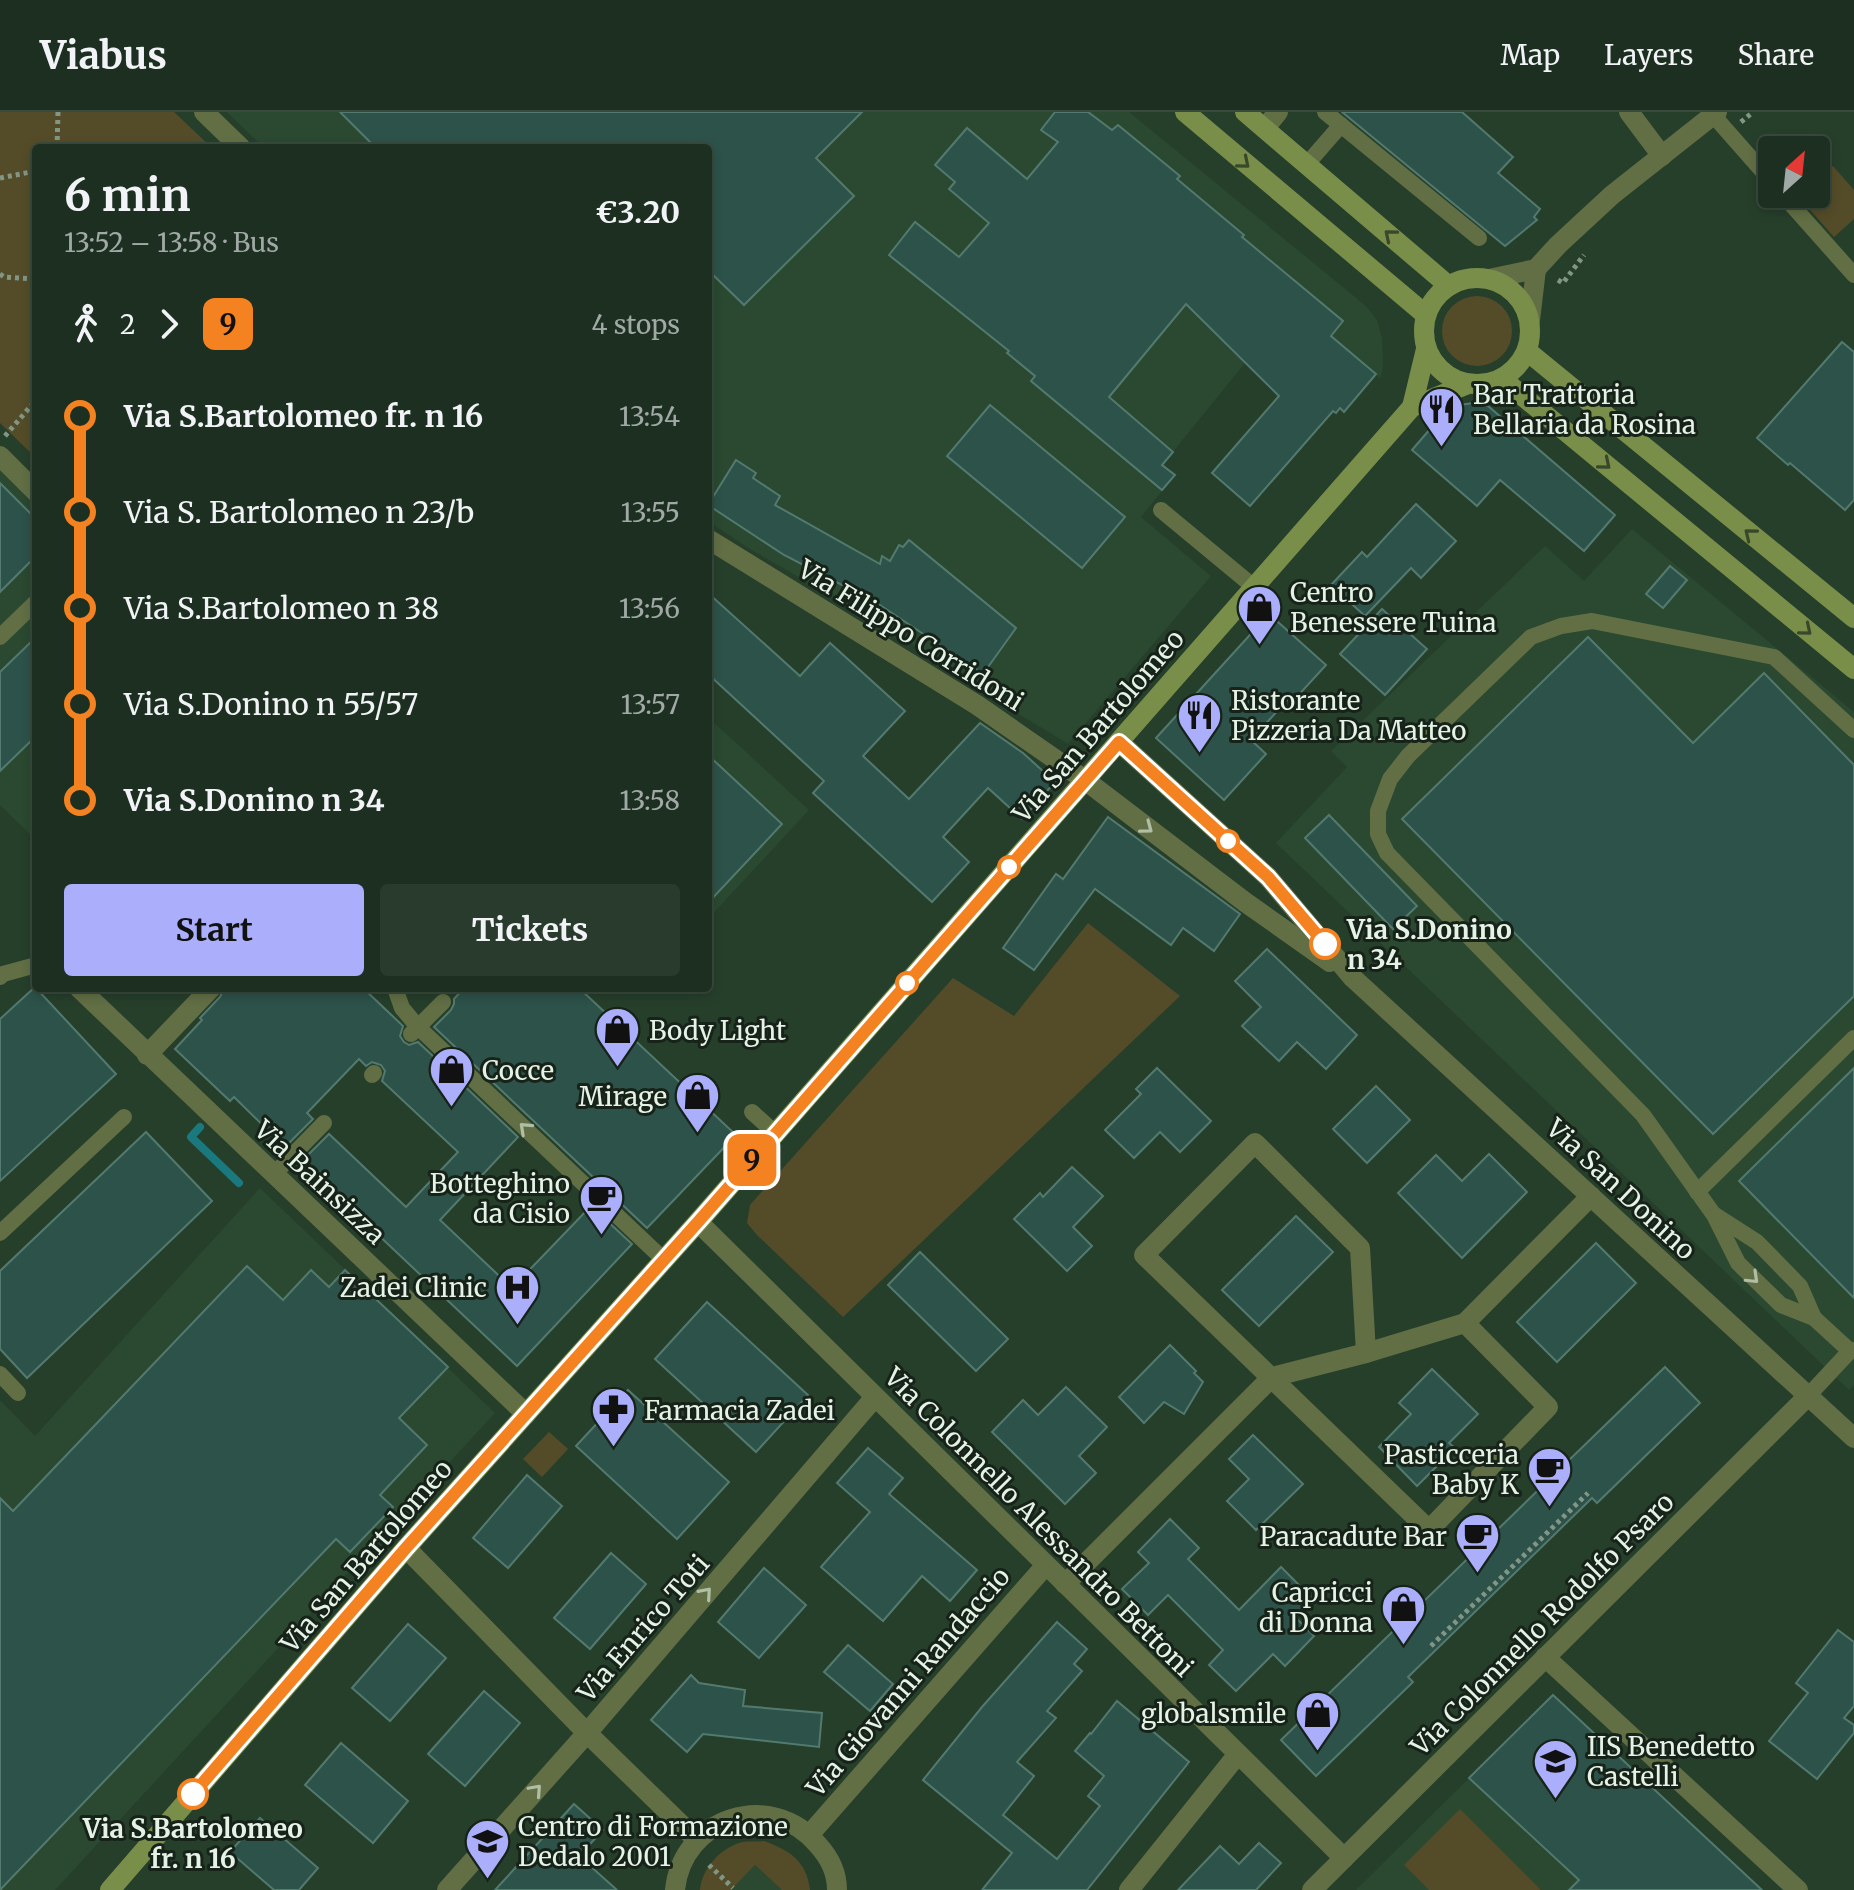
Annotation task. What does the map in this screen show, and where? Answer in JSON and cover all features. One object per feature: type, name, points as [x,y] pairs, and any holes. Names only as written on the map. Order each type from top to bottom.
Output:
[{"type":"street","points":[[204,112],[237,144]]},
{"type":"street","points":[[1185,112],[1426,315]]},
{"type":"street","points":[[1245,112],[1272,120],[1307,164],[1449,286]]},
{"type":"street","points":[[1629,112],[1662,156]]},
{"type":"street","points":[[1536,269],[1531,336],[1527,351],[1513,372],[1485,385],[1454,380],[1442,372],[1426,349],[1424,338],[1426,315],[1435,298],[1462,280],[1489,279],[1536,269],[1612,195],[1715,114]]},
{"type":"street","points":[[1489,279],[1515,294],[1530,320]]},
{"type":"street","name":"Via San Bartolomeo","points":[[1412,407],[1426,349]]},
{"type":"street","points":[[1527,351],[1854,618]]},
{"type":"street","points":[[1502,379],[1854,669]]},
{"type":"street","name":"Via San Bartolomeo","points":[[111,1889],[406,1548],[776,1134],[1412,407],[1468,384]]},
{"type":"street","points":[[0,456],[32,488]]},
{"type":"street","name":"Via Filippo Corridoni","points":[[712,541],[977,705],[1085,780]]},
{"type":"street","name":"Via San Donino","points":[[1119,742],[1268,877],[1353,978]]},
{"type":"street","name":"Via San Donino","points":[[1085,780],[1245,902],[1353,978],[1854,1438]]},
{"type":"street","name":"Via Bainsizza","points":[[83,992],[526,1414]]},
{"type":"street","points":[[147,1055],[207,992]]},
{"type":"street","points":[[1366,1353],[1360,1248],[1255,1143],[1144,1255],[1429,1530],[1548,1407],[1465,1323]]},
{"type":"street","points":[[1065,1584],[1272,1377],[1465,1323],[1591,1196]]},
{"type":"street","name":"Via Colonnello Alessandro Bettoni","points":[[698,1222],[1344,1858]]},
{"type":"street","name":"Via Colonnello Rodolfo Psaro","points":[[1312,1890],[1808,1396]]},
{"type":"street","name":"Via Enrico Toti","points":[[447,1890],[587,1733],[875,1397]]},
{"type":"street","points":[[406,1548],[697,1840]]},
{"type":"street","name":"Via Giovanni Randaccio","points":[[810,1834],[1046,1565]]},
{"type":"street","points":[[1545,1657],[1798,1890]]},
{"type":"street","points":[[1129,1890],[1238,1754]]},
{"type":"street","points":[[675,1890],[676,1877],[684,1857],[697,1840],[716,1825],[740,1816],[765,1815],[789,1821],[810,1834],[827,1856],[837,1881],[837,1890]]},
{"type":"lane","points":[[1325,112],[1479,238]]},
{"type":"lane","points":[[1715,114],[1758,165]]},
{"type":"lane","points":[[1307,164],[1341,125]]},
{"type":"lane","points":[[1794,208],[1854,275]]},
{"type":"lane","points":[[1161,510],[1254,587]]},
{"type":"lane","points":[[0,637],[32,606]]},
{"type":"lane","points":[[1808,1396],[1852,1351],[1814,1318],[1781,1305],[1738,1263],[1714,1215],[1643,1115],[1387,853],[1378,834],[1378,811],[1390,779],[1408,756],[1531,637],[1561,626],[1592,621],[1774,657],[1854,730]]},
{"type":"lane","points":[[0,977],[32,966]]},
{"type":"lane","points":[[396,992],[415,1031],[663,1259]]},
{"type":"lane","points":[[415,1031],[447,997]]},
{"type":"lane","points":[[1697,1192],[1854,1038]]},
{"type":"lane","points":[[752,1112],[776,1134]]},
{"type":"lane","points":[[0,1233],[124,1117]]},
{"type":"lane","points":[[274,1174],[324,1123]]},
{"type":"lane","points":[[1714,1215],[1757,1242],[1800,1286],[1814,1318]]},
{"type":"lane","points":[[0,1374],[18,1393]]},
{"type":"path","points":[[57,144],[58,112]]},
{"type":"path","points":[[0,178],[32,172]]},
{"type":"path","points":[[1563,283],[1592,247]]},
{"type":"path","points":[[0,274],[32,279]]},
{"type":"path","points":[[0,442],[32,405]]},
{"type":"path","points":[[1431,1646],[1588,1493]]},
{"type":"path","points":[[709,1865],[733,1888]]},
{"type":"shaded area","points":[[0,112],[174,112],[208,144],[32,144],[32,454],[0,423]]},
{"type":"shaded area","points":[[227,112],[1129,112],[1366,306],[1377,320],[1382,338],[1383,367],[1380,379],[1376,374],[1245,363],[1163,464],[1175,475],[1141,517],[1211,576],[1068,744],[975,687],[896,633],[712,524],[712,144],[260,144]]},
{"type":"shaded area","points":[[1833,166],[1854,190],[1854,219],[1834,237],[1809,208],[1830,208],[1830,169]]},
{"type":"shaded area","points":[[1477,296],[1502,306],[1512,331],[1502,356],[1477,366],[1452,356],[1442,331],[1452,306]]},
{"type":"shaded area","points":[[0,470],[32,502],[32,836],[0,805]]},
{"type":"shaded area","points":[[1632,529],[1854,712],[1854,1385],[1849,1390],[1276,843],[1347,767],[1331,751],[1545,546],[1584,581]]},
{"type":"shaded area","points":[[712,721],[809,810],[712,915]]},
{"type":"shaded area","points":[[1088,923],[1180,996],[843,1317],[747,1223],[750,1205],[953,978],[1014,1016]]},
{"type":"shaded area","points":[[260,1188],[495,1413],[55,1890],[0,1890],[0,1400],[35,1436]]},
{"type":"shaded area","points":[[549,1432],[568,1449],[542,1477],[523,1459]]},
{"type":"shaded area","name":"IIS Benedetto Castelli","points":[[1553,1695],[1762,1890],[1541,1890],[1460,1810],[1404,1865],[1429,1890],[1356,1890]]},
{"type":"shaded area","points":[[1460,1809],[1541,1890],[1429,1890],[1404,1865]]},
{"type":"shaded area","points":[[764,1841],[781,1848],[801,1864],[810,1890],[782,1890],[755,1865],[731,1890],[700,1890],[704,1874],[720,1854],[743,1842]]},
{"type":"shaded area","points":[[755,1865],[782,1890],[731,1890]]},
{"type":"building","points":[[340,112],[862,112],[816,158],[854,196],[744,305],[712,274],[712,144],[372,144]]},
{"type":"building","points":[[1055,112],[1088,112],[1112,130],[1118,125],[1180,176],[1177,179],[1244,235],[1242,237],[1343,321],[1331,336],[1376,374],[1344,412],[1340,408],[1336,413],[1333,411],[1250,506],[1212,473],[1279,396],[1186,304],[1109,397],[1173,452],[1162,465],[1175,475],[1162,490],[1031,381],[1035,376],[1007,353],[1009,351],[889,255],[915,222],[959,257],[989,223],[949,189],[955,182],[935,165],[967,128],[1027,179],[1058,142],[1041,130]]},
{"type":"building","points":[[1342,112],[1462,112],[1513,157],[1498,173],[1540,209],[1534,217],[1537,220],[1505,246]]},
{"type":"building","points":[[1842,342],[1854,352],[1854,500],[1845,510],[1757,438]]},
{"type":"building","points":[[1474,403],[1488,406],[1615,515],[1584,551],[1500,480],[1477,506],[1412,450],[1450,406]]},
{"type":"building","points":[[990,405],[1125,517],[1082,568],[947,456]]},
{"type":"building","points":[[736,460],[756,473],[753,478],[780,496],[775,505],[880,564],[882,556],[890,561],[899,545],[903,547],[909,540],[1016,628],[983,674],[877,603],[784,555],[712,508],[712,499]]},
{"type":"building","points":[[0,483],[32,515],[32,560],[0,592]]},
{"type":"building","points":[[1416,504],[1456,541],[1421,578],[1411,568],[1365,616],[1331,585],[1362,552],[1367,557]]},
{"type":"building","points":[[1670,566],[1687,580],[1663,608],[1646,594]]},
{"type":"building","points":[[712,597],[800,676],[830,643],[905,711],[863,756],[909,799],[980,723],[1023,753],[1055,782],[1022,819],[988,788],[943,837],[969,862],[932,902],[813,793],[824,781],[712,678]]},
{"type":"building","points":[[1382,609],[1427,649],[1385,695],[1340,654]]},
{"type":"building","points":[[1269,614],[1326,665],[1294,700],[1290,697],[1251,740],[1266,754],[1224,800],[1156,738]]},
{"type":"building","points":[[1588,637],[1693,743],[1764,673],[1854,765],[1854,996],[1713,1134],[1402,819]]},
{"type":"building","points":[[32,641],[32,740],[0,771],[0,672]]},
{"type":"building","points":[[712,759],[782,824],[712,899]]},
{"type":"building","points":[[1329,815],[1417,906],[1393,929],[1305,838]]},
{"type":"building","points":[[1108,817],[1240,914],[1214,951],[1183,928],[1171,945],[1095,889],[1034,970],[1003,948],[1056,874],[1063,879]]},
{"type":"building","points":[[1267,949],[1357,1035],[1326,1069],[1297,1042],[1279,1061],[1242,1026],[1261,1007],[1235,981]]},
{"type":"building","points":[[32,990],[40,992],[116,1074],[0,1181],[0,1019]]},
{"type":"building","points":[[222,992],[367,992],[403,1026],[400,1036],[404,1042],[409,1045],[418,1042],[518,1137],[440,1220],[512,1288],[591,1206],[632,1244],[517,1366],[301,1162],[329,1134],[406,1207],[458,1152],[382,1081],[385,1071],[381,1065],[372,1062],[366,1066],[359,1059],[307,1113],[313,1119],[285,1147],[234,1097],[230,1101],[175,1049]]},
{"type":"building","points":[[460,992],[583,992],[736,1135],[647,1228],[434,1027],[451,1010],[454,999]]},
{"type":"building","points":[[1157,1068],[1211,1121],[1180,1152],[1160,1132],[1134,1158],[1105,1130],[1141,1094],[1136,1089]]},
{"type":"building","points":[[1854,1068],[1854,1298],[1739,1181]]},
{"type":"building","points":[[1376,1086],[1410,1120],[1367,1163],[1333,1129]]},
{"type":"building","points":[[146,1132],[212,1201],[27,1378],[0,1349],[0,1271]]},
{"type":"building","points":[[1489,1154],[1527,1192],[1462,1258],[1398,1193],[1436,1155],[1462,1181]]},
{"type":"building","points":[[1072,1167],[1103,1196],[1073,1227],[1092,1246],[1067,1271],[1014,1219],[1040,1193],[1043,1197]]},
{"type":"building","points":[[1296,1216],[1333,1252],[1259,1326],[1222,1290]]},
{"type":"building","points":[[1596,1243],[1636,1283],[1557,1362],[1517,1322]]},
{"type":"building","points":[[920,1252],[1008,1339],[976,1371],[888,1285]]},
{"type":"building","points":[[247,1266],[283,1300],[311,1270],[329,1287],[345,1270],[448,1367],[399,1418],[427,1445],[380,1495],[393,1507],[350,1552],[336,1539],[0,1890],[0,1498],[13,1511]]},
{"type":"building","points":[[707,1302],[808,1395],[756,1452],[655,1359]]},
{"type":"building","points":[[1170,1345],[1203,1382],[1184,1414],[1164,1402],[1144,1423],[1119,1397]]},
{"type":"building","points":[[1665,1367],[1700,1403],[1597,1503],[1592,1498],[1408,1677],[1413,1682],[1316,1776],[1281,1740]]},
{"type":"building","points":[[1432,1369],[1478,1414],[1449,1443],[1455,1448],[1417,1486],[1379,1447],[1411,1414],[1399,1403]]},
{"type":"building","points":[[1066,1387],[1107,1427],[1079,1456],[1096,1473],[1065,1504],[992,1432],[1023,1400],[1038,1415]]},
{"type":"building","points":[[628,1390],[729,1482],[677,1539],[576,1446]]},
{"type":"building","points":[[1253,1435],[1303,1484],[1256,1530],[1227,1501],[1249,1479],[1229,1459]]},
{"type":"building","points":[[868,1448],[903,1478],[889,1494],[977,1570],[950,1601],[922,1576],[883,1621],[821,1567],[870,1512],[837,1483]]},
{"type":"building","points":[[527,1475],[562,1506],[508,1568],[473,1538]]},
{"type":"building","points":[[1170,1519],[1199,1548],[1188,1559],[1239,1610],[1281,1567],[1313,1599],[1295,1617],[1314,1636],[1285,1666],[1273,1654],[1236,1691],[1209,1665],[1223,1650],[1168,1595],[1148,1615],[1122,1589],[1149,1563],[1138,1552]]},
{"type":"building","points":[[611,1553],[646,1584],[590,1649],[554,1618]]},
{"type":"building","points":[[764,1568],[806,1605],[759,1658],[718,1622]]},
{"type":"building","points":[[1057,1622],[1087,1649],[1074,1664],[1082,1671],[1047,1711],[1056,1718],[1017,1762],[1034,1776],[1003,1815],[1057,1859],[1100,1806],[1088,1796],[1104,1776],[1075,1751],[1117,1701],[1189,1762],[1087,1890],[982,1890],[1012,1853],[923,1780]]},
{"type":"building","points":[[408,1624],[446,1658],[390,1721],[352,1688]]},
{"type":"building","points":[[1838,1630],[1854,1642],[1854,1706],[1844,1718],[1854,1725],[1854,1733],[1817,1779],[1769,1741],[1808,1693],[1796,1683]]},
{"type":"building","points":[[848,1645],[893,1684],[870,1711],[824,1672]]},
{"type":"building","points":[[691,1675],[699,1683],[745,1690],[743,1706],[822,1713],[819,1747],[703,1734],[687,1752],[651,1720]]},
{"type":"building","points":[[484,1691],[520,1723],[465,1786],[428,1754]]},
{"type":"building","name":"IIS Benedetto Castelli","points":[[1553,1695],[1762,1890],[1569,1890],[1579,1880],[1469,1778]]},
{"type":"building","points":[[341,1743],[408,1801],[373,1843],[305,1785]]},
{"type":"building","points":[[574,1804],[603,1830],[579,1856],[617,1890],[495,1890]]},
{"type":"building","points":[[260,1818],[318,1868],[299,1890],[274,1890],[230,1852]]},
{"type":"building","points":[[1259,1843],[1281,1863],[1256,1890],[1178,1890],[1220,1846],[1239,1864]]},
{"type":"waterway","points":[[200,1127],[191,1137],[239,1183]]},
{"type":"bus line","name":"9","points":[[193,1794],[406,1548],[698,1222],[1119,742],[1268,877],[1325,944]]},
{"type":"place","name":"Bar Trattoria Bellaria da Rosina","points":[[1442,448]]},
{"type":"place","name":"Centro Benessere Tuina","points":[[1259,646]]},
{"type":"place","name":"Ristorante Pizzeria Da Matteo","points":[[1200,754]]},
{"type":"place","name":"Via S.Donino n 34","points":[[1325,944]]},
{"type":"place","name":"Body Light","points":[[618,1069]]},
{"type":"place","name":"Cocce","points":[[451,1109]]},
{"type":"place","name":"Mirage","points":[[698,1135]]},
{"type":"place","name":"Botteghino da Cisio","points":[[601,1237]]},
{"type":"place","name":"Zadei Clinic","points":[[518,1326]]},
{"type":"place","name":"Farmacia Zadei","points":[[613,1449]]},
{"type":"place","name":"Pasticceria Baby K","points":[[1550,1508]]},
{"type":"place","name":"Paracadute Bar","points":[[1478,1575]]},
{"type":"place","name":"Capricci di Donna","points":[[1404,1646]]},
{"type":"place","name":"globalsmile","points":[[1317,1752]]},
{"type":"place","name":"Via S.Bartolomeo fr. n 16","points":[[193,1794]]},
{"type":"place","name":"IIS Benedetto Castelli","points":[[1556,1800]]},
{"type":"place","name":"Centro di Formazione Dedalo 2001","points":[[487,1880]]}]
